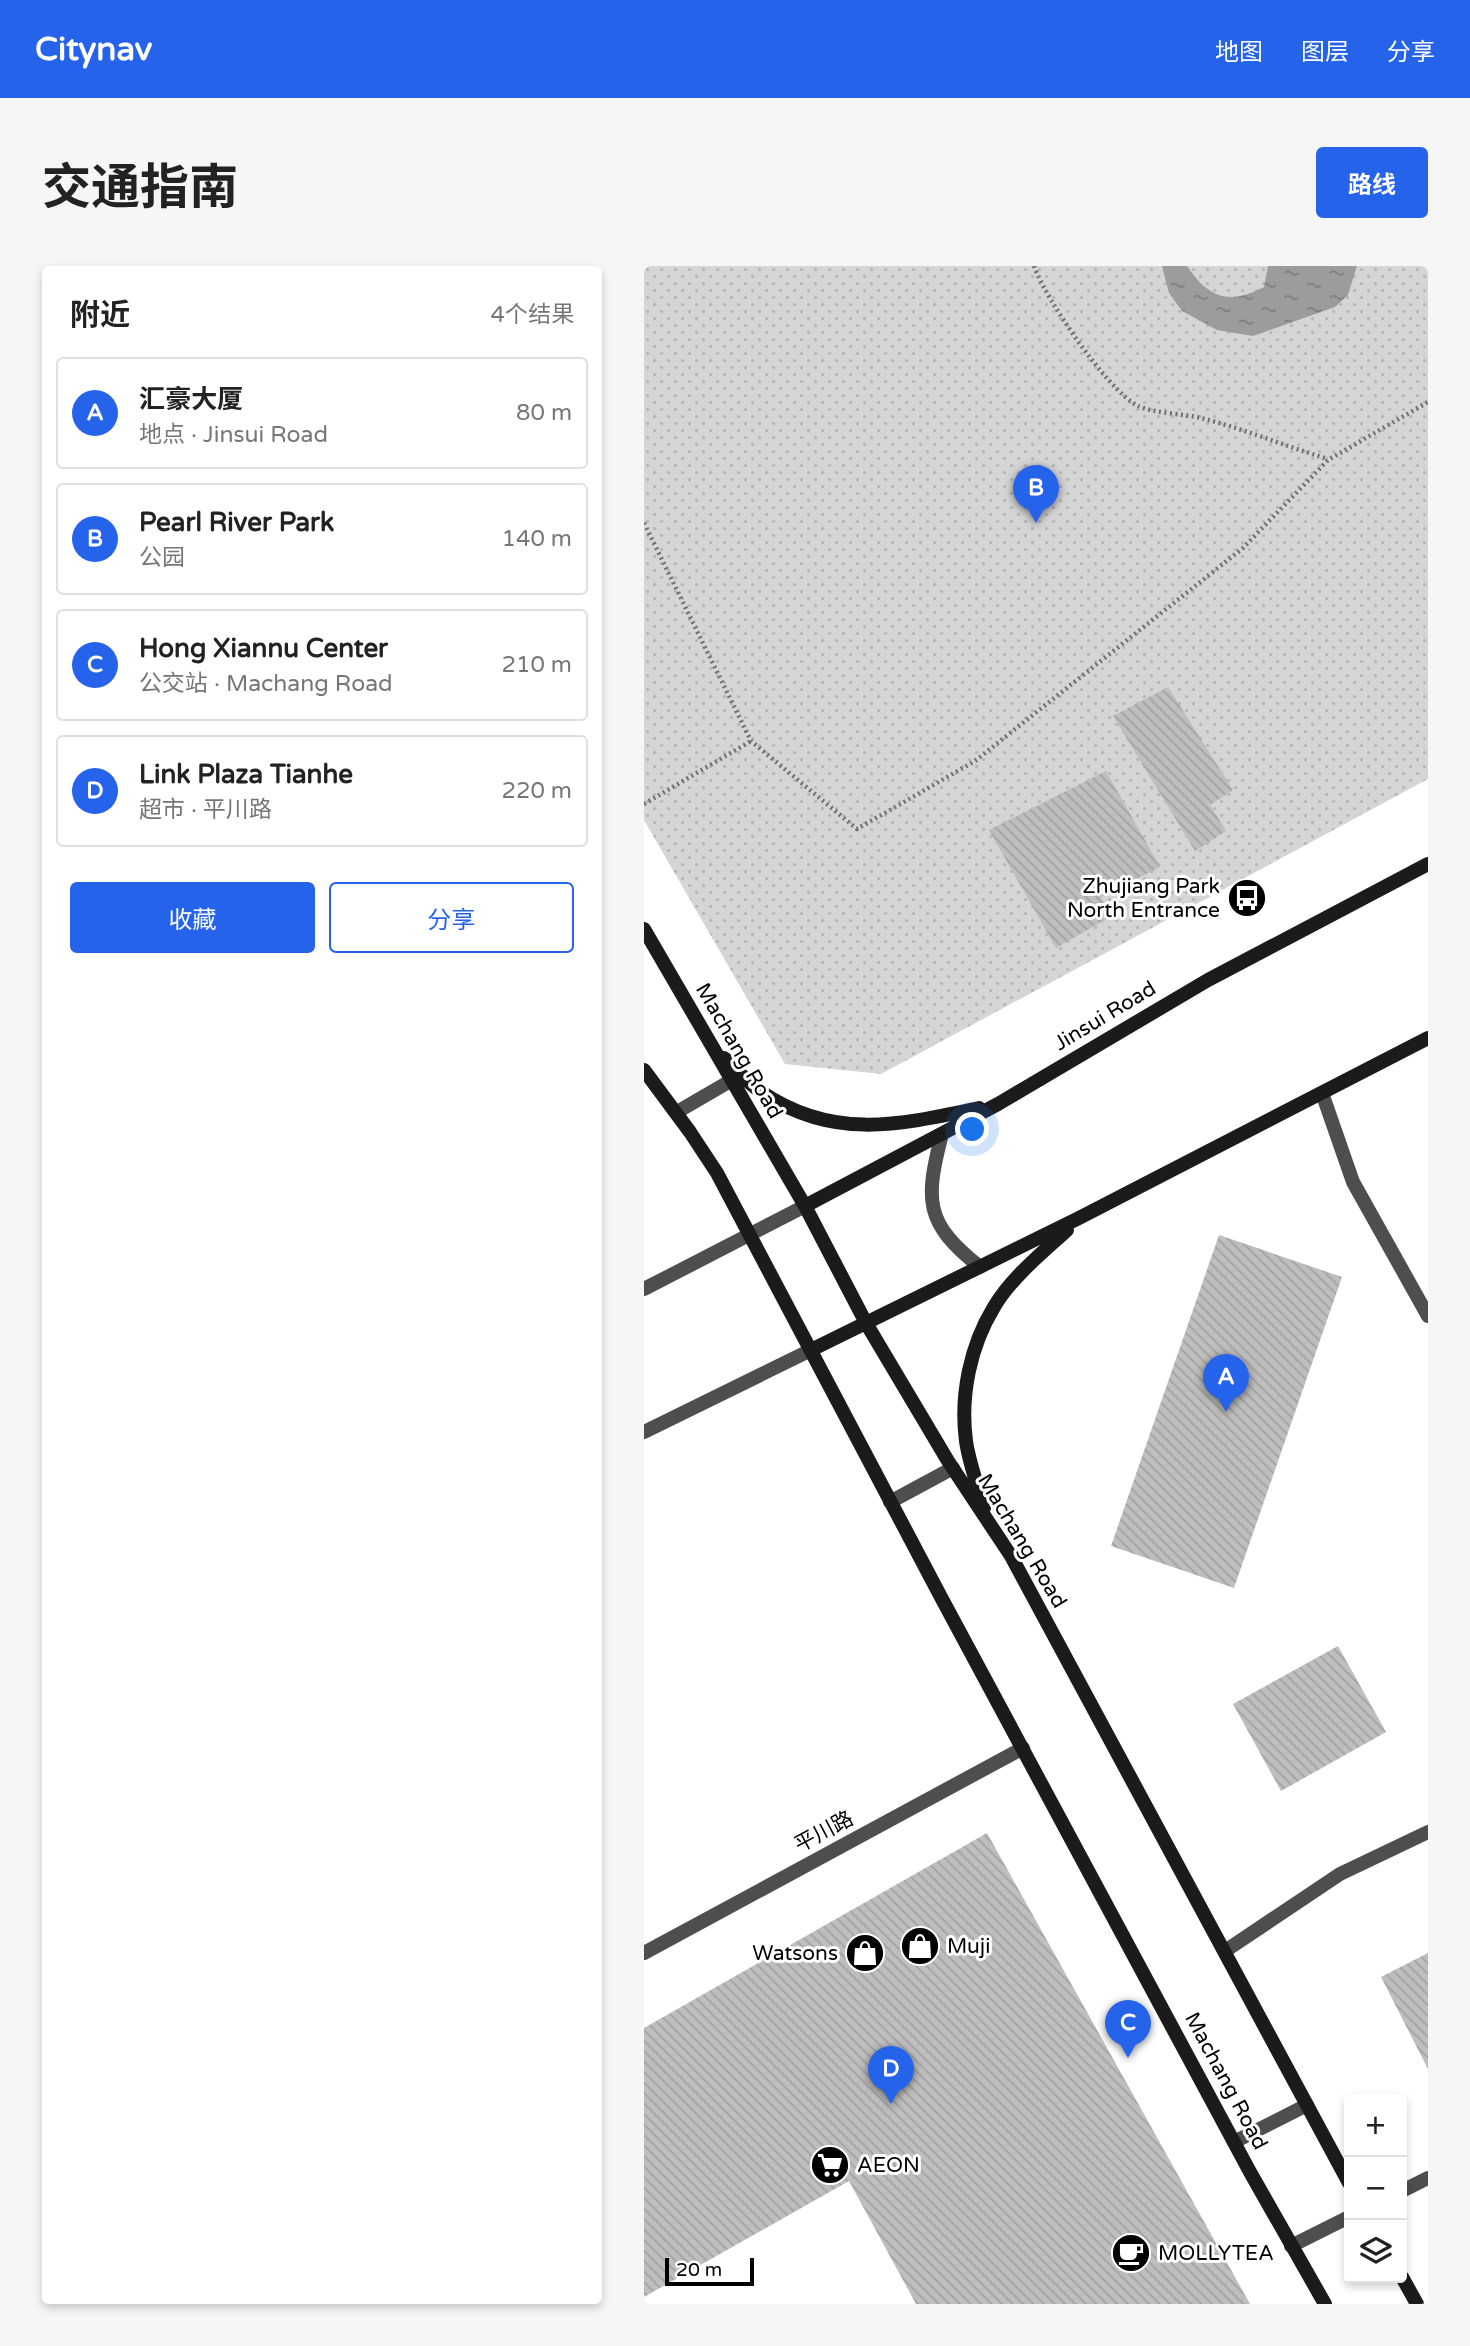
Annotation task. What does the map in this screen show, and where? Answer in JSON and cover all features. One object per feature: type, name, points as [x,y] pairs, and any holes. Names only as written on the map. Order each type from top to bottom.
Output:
[{"type":"main road","name":"Jinsui Road","points":[[805,1206],[998,1104],[1208,980],[1428,864]]},
{"type":"main road","name":"Machang Road","points":[[644,929],[805,1206],[866,1323],[953,1468],[1011,1556],[1344,2174]]},
{"type":"main road","points":[[811,1350],[1079,1218],[1428,1038]]},
{"type":"main road","points":[[713,1048],[758,1090],[779,1103],[805,1115],[835,1123],[865,1127],[908,1124],[998,1104]]},
{"type":"main road","name":"Machang Road","points":[[644,1070],[677,1112],[717,1173],[890,1502],[1234,2142],[1325,2304]]},
{"type":"main road","points":[[989,1523],[967,1443],[965,1424],[967,1381],[973,1355],[995,1305],[1017,1278],[1079,1218]]},
{"type":"main road","points":[[1405,2283],[1417,2304]]},
{"type":"street","points":[[677,1112],[732,1080]]},
{"type":"street","points":[[1322,1093],[1353,1182],[1428,1316]]},
{"type":"street","points":[[942,1134],[931,1184],[931,1205],[939,1225],[950,1241],[980,1267]]},
{"type":"street","points":[[644,1289],[805,1206]]},
{"type":"street","points":[[644,1432],[811,1350]]},
{"type":"street","points":[[890,1502],[953,1468]]},
{"type":"street","name":"平川路","points":[[644,1953],[1023,1748]]},
{"type":"street","points":[[1225,1951],[1340,1874],[1428,1832]]},
{"type":"street","points":[[1234,2142],[1307,2105]]},
{"type":"street","points":[[1407,2188],[1428,2178]]},
{"type":"street","points":[[1291,2246],[1344,2220]]},
{"type":"path","points":[[1034,266],[1039,279],[1074,334],[1112,385],[1139,406],[1193,416],[1245,430],[1328,460]]},
{"type":"path","points":[[644,523],[751,741],[857,829],[975,761],[1243,548],[1328,460],[1428,402]]},
{"type":"path","points":[[644,804],[751,741]]},
{"type":"shaded area","points":[[644,266],[1428,266],[1428,779],[881,1074],[785,1064],[644,820]]},
{"type":"water","points":[[1162,266],[1187,266],[1212,292],[1230,297],[1252,293],[1264,287],[1268,266],[1357,266],[1348,295],[1335,307],[1253,336],[1217,330],[1182,311],[1169,293]]},
{"type":"building","points":[[1168,687],[1233,790],[1210,805],[1226,831],[1195,851],[1113,716]]},
{"type":"building","points":[[1106,771],[1160,867],[1101,897],[1110,917],[1056,948],[989,830]]},
{"type":"building","points":[[1219,1235],[1342,1277],[1234,1588],[1111,1546]]},
{"type":"building","points":[[1338,1646],[1386,1732],[1281,1791],[1233,1704]]},
{"type":"building","points":[[987,1833],[1250,2304],[916,2304],[849,2181],[644,2297],[644,2028]]},
{"type":"building","points":[[1428,1953],[1428,2069],[1381,1977]]},
{"type":"place","name":"Pearl River Park","points":[[1036,523]]},
{"type":"place","name":"Zhujiang Park North Entrance","points":[[1247,898]]},
{"type":"place","name":"汇豪大厦","points":[[1226,1412]]},
{"type":"place","name":"Muji","points":[[920,1946]]},
{"type":"place","name":"Watsons","points":[[865,1953]]},
{"type":"place","name":"Hong Xiannu Center","points":[[1128,2058]]},
{"type":"place","name":"Link Plaza Tianhe","points":[[891,2104]]},
{"type":"place","name":"AEON","points":[[830,2165]]},
{"type":"place","name":"MOLLYTEA","points":[[1131,2253]]}]
